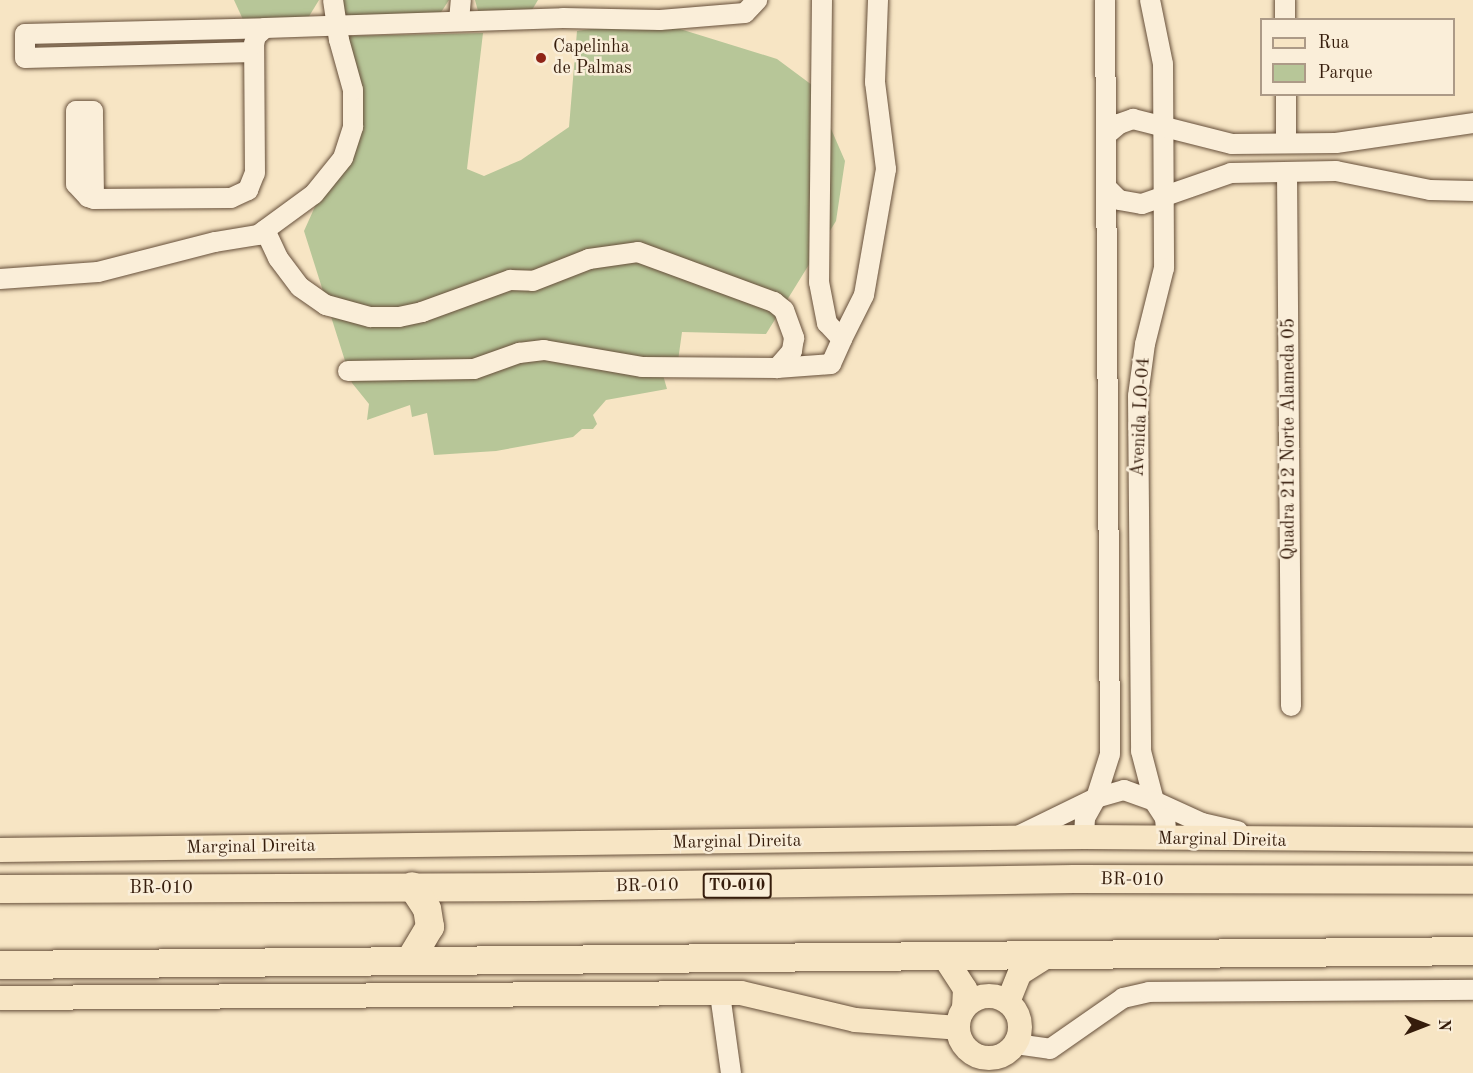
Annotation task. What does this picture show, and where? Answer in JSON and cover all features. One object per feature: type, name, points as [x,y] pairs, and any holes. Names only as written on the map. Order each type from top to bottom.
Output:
[{"type":"highway","name":"BR-010","points":[[0,889],[861,884],[1074,879],[1473,880]]},
{"type":"highway","points":[[410,960],[430,927],[427,909],[412,886]]},
{"type":"highway","points":[[0,965],[410,960],[945,958],[1050,954],[1473,951]]},
{"type":"main road","name":"Marginal Direita","points":[[0,850],[1084,837],[1304,841],[1473,840]]},
{"type":"main road","points":[[1008,1002],[1020,973],[1050,954]]},
{"type":"main road","points":[[945,958],[965,988],[961,1018],[965,1047],[980,1057],[998,1057],[1016,1044],[1019,1018],[1008,1002],[990,995],[971,1001],[961,1018]]},
{"type":"main road","points":[[0,998],[720,994],[760,995],[855,1020],[961,1018]]},
{"type":"street","points":[[0,279],[98,272],[215,242],[258,235],[314,194],[343,158],[353,127],[353,90],[333,0]]},
{"type":"street","points":[[459,21],[461,0]]},
{"type":"street","points":[[563,18],[574,0]]},
{"type":"street","points":[[254,52],[25,58],[25,34],[563,18],[694,18],[745,13],[757,0]]},
{"type":"street","points":[[822,0],[819,282],[827,323],[842,339]]},
{"type":"street","points":[[348,371],[474,369],[519,353],[544,350],[642,367],[777,368],[831,364],[866,286],[886,169],[875,82],[879,0]]},
{"type":"street","name":"Avenida LO-04","points":[[1084,837],[1085,818],[1105,778],[1111,745],[1105,0]]},
{"type":"street","name":"Avenida LO-04","points":[[1150,0],[1162,56],[1163,278],[1141,364],[1137,411],[1140,744],[1146,783],[1165,818],[1167,839]]},
{"type":"street","points":[[1285,0],[1285,18]]},
{"type":"street","points":[[93,199],[231,198],[248,190],[255,173],[254,52],[256,36],[265,28]]},
{"type":"street","points":[[1286,96],[1286,143]]},
{"type":"street","points":[[1106,135],[1119,123],[1133,119],[1232,144],[1352,142],[1473,123]]},
{"type":"street","points":[[1106,187],[1119,200],[1135,205],[1231,173],[1336,171],[1431,189],[1473,191]]},
{"type":"street","name":"Quadra 212 Norte Alameda 05","points":[[1287,172],[1291,706]]},
{"type":"street","points":[[265,230],[278,258],[300,287],[326,305],[370,317],[399,317],[510,280],[533,281],[589,259],[638,252],[774,302],[784,310],[794,338],[792,351],[777,368]]},
{"type":"street","points":[[1012,838],[1096,798],[1128,790],[1216,827],[1304,841]]},
{"type":"street","points":[[1016,1044],[1039,1050],[1050,1048],[1123,998],[1149,992],[1473,990]]},
{"type":"street","points":[[720,994],[731,1073]]},
{"type":"green space","points":[[234,0],[319,0],[308,18],[245,24]]},
{"type":"green space","points":[[342,0],[449,0],[438,17],[342,25]]},
{"type":"green space","points":[[475,0],[538,0],[532,10],[478,11]]},
{"type":"green space","points":[[651,20],[777,59],[812,85],[845,161],[836,221],[766,334],[682,332],[678,361],[661,368],[667,389],[606,400],[593,415],[597,424],[593,429],[582,429],[573,437],[496,451],[434,455],[427,413],[412,417],[410,405],[367,420],[369,404],[352,383],[304,231],[326,182],[346,158],[343,36],[483,33],[467,169],[484,176],[521,160],[569,127],[577,31]]},
{"type":"place","name":"Capelinha de Palmas","points":[[541,58]]}]
